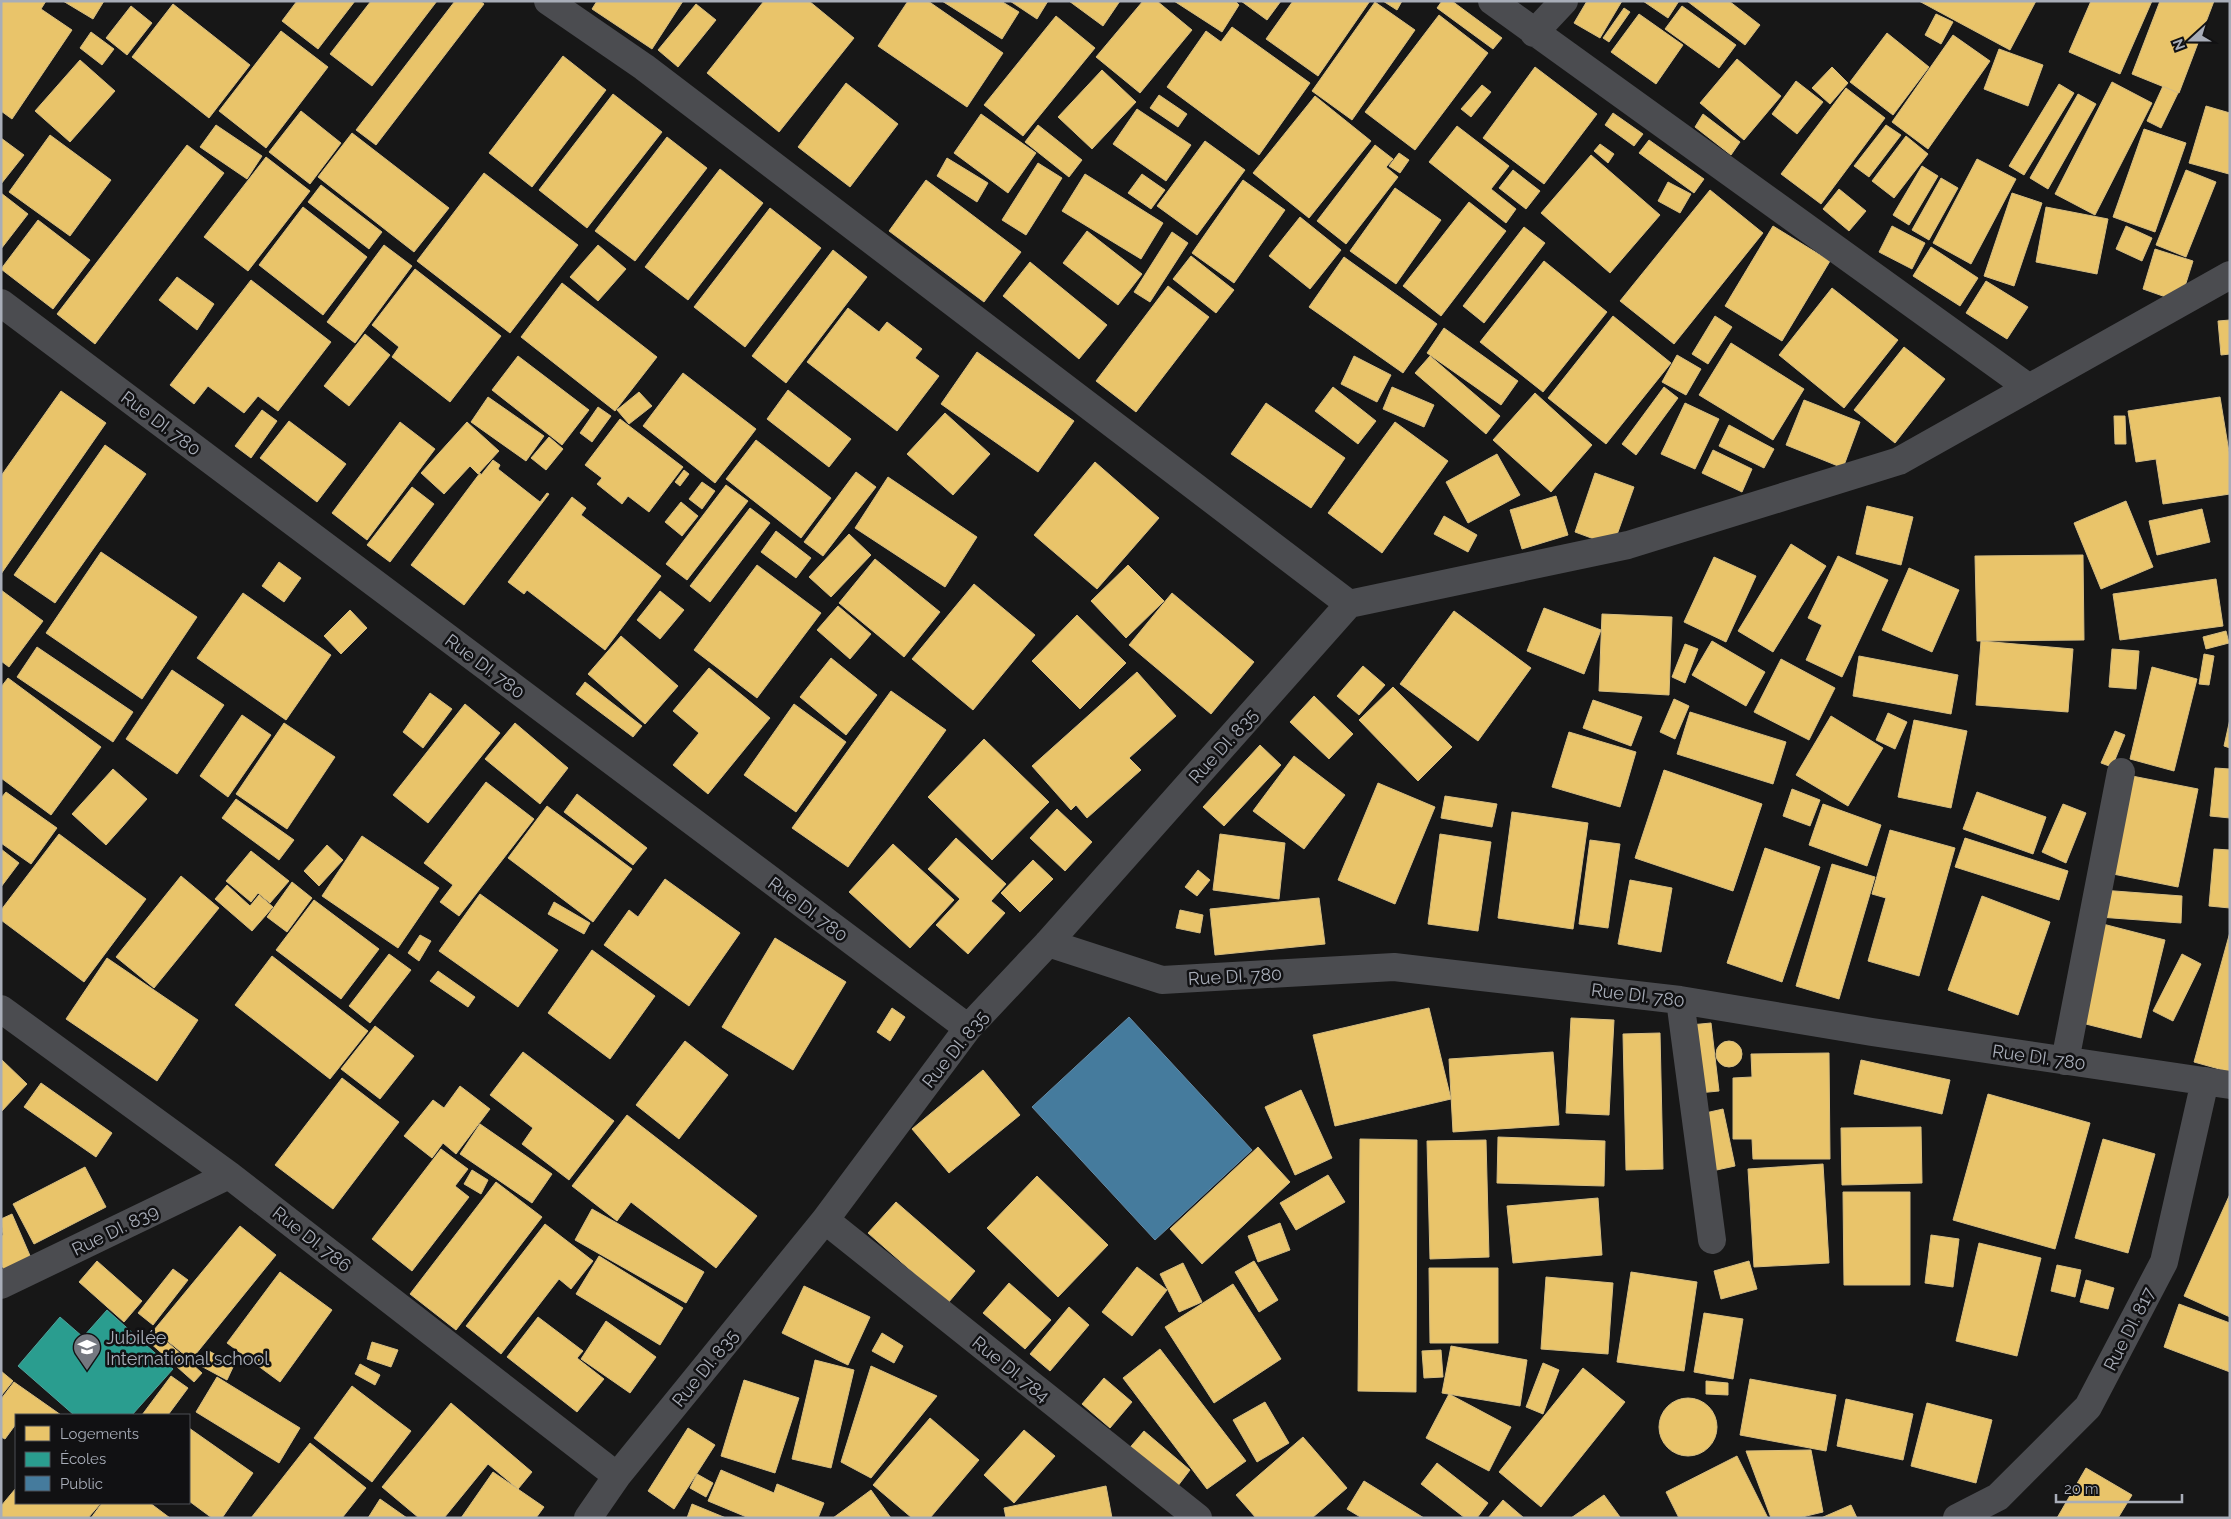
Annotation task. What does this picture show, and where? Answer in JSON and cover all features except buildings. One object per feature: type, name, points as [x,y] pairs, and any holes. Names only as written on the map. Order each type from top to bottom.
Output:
[{"type":"street","points":[[548,1],[644,67],[1349,604],[1628,546],[1899,461],[2230,275]]},
{"type":"street","points":[[1492,1],[1534,34],[2029,388]]},
{"type":"street","points":[[1534,34],[1564,1]]},
{"type":"street","name":"Rue DI. 780","points":[[1,303],[968,1028]]},
{"type":"street","name":"Rue DI. 835","points":[[588,1518],[617,1476],[825,1220],[968,1028],[1048,944],[1349,604]]},
{"type":"street","points":[[2065,1061],[2121,772]]},
{"type":"street","name":"Rue DI. 780","points":[[1048,944],[1162,980],[1394,968],[1680,1000],[1872,1032],[2217,1083]]},
{"type":"street","points":[[1680,1000],[1712,1240]]},
{"type":"street","name":"Rue DI. 786","points":[[1,1008],[229,1175],[617,1476]]},
{"type":"street","name":"Rue DI. 817","points":[[1957,1518],[1998,1497],[2088,1407],[2164,1262],[2217,1083]]},
{"type":"street","name":"Rue DI. 839","points":[[1,1285],[229,1175]]},
{"type":"street","name":"Rue DI. 784","points":[[825,1220],[1198,1518]]},
{"type":"place","name":"Jubilée International school","points":[[87,1371]]}]
